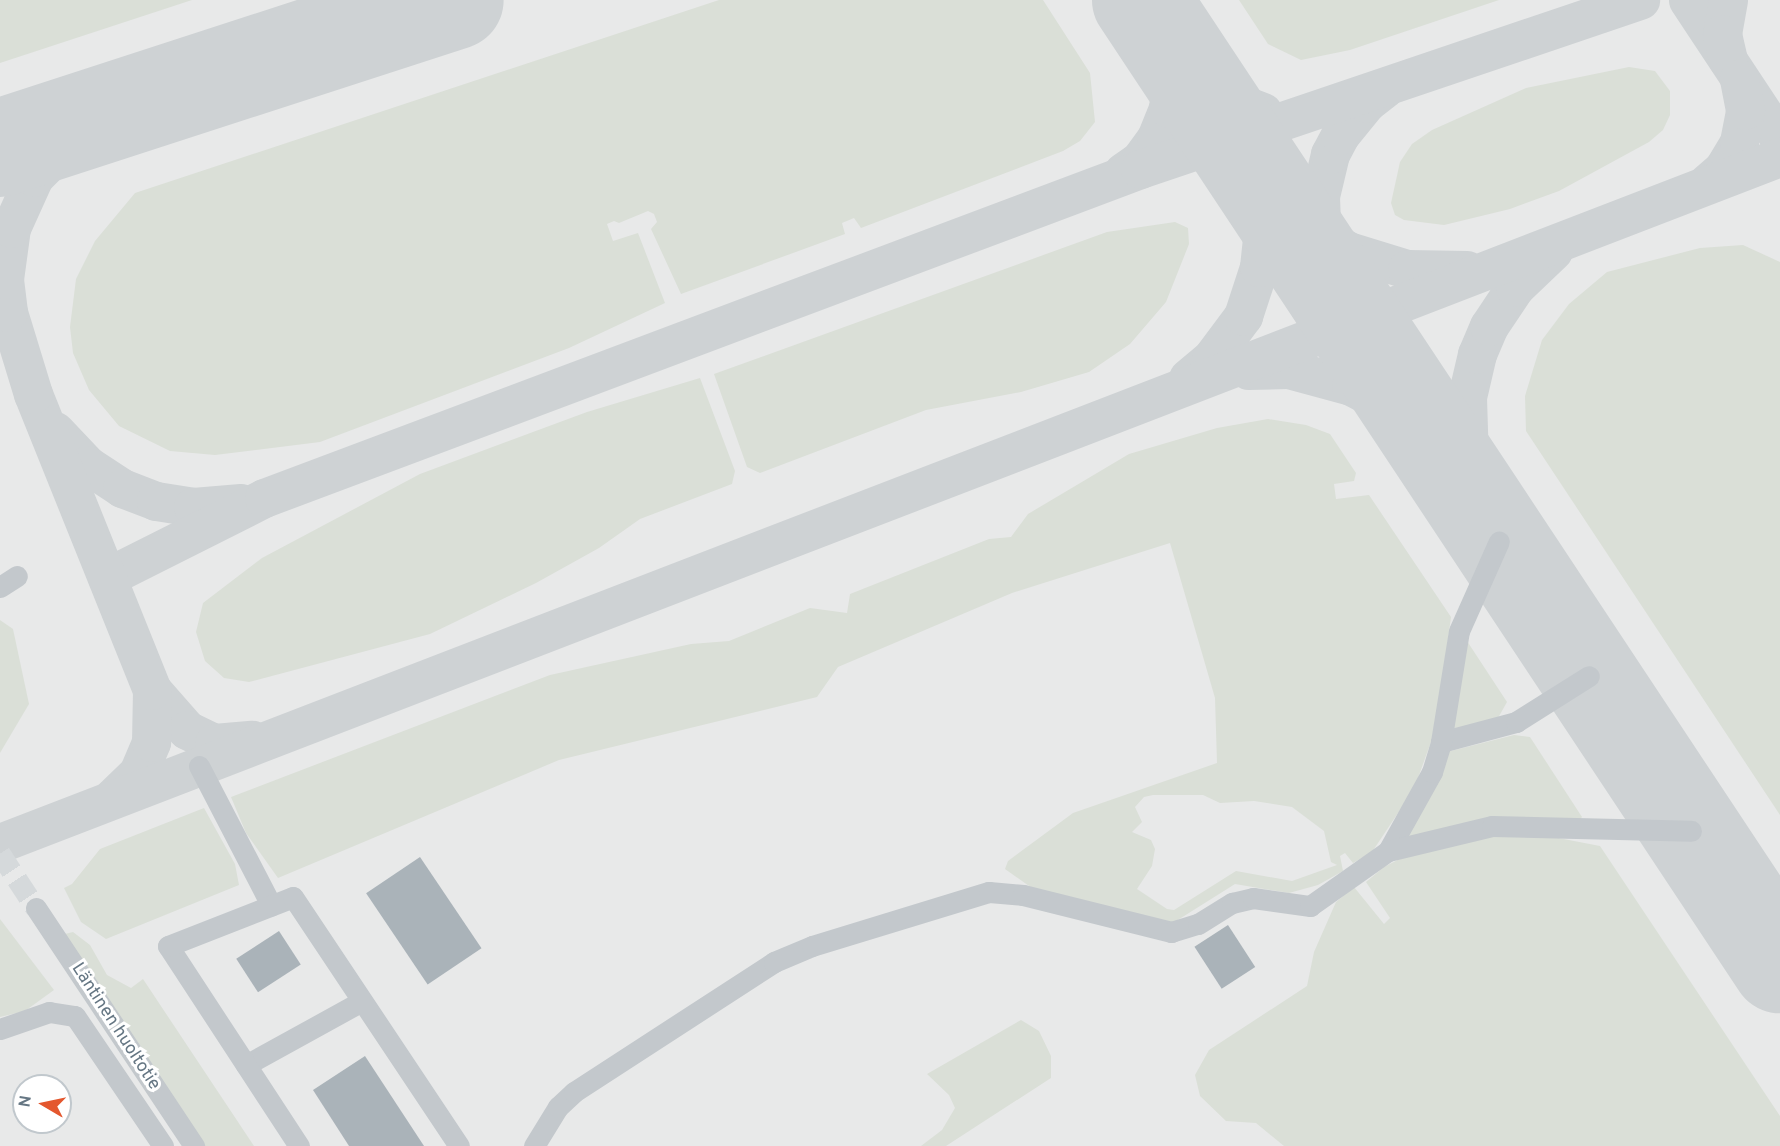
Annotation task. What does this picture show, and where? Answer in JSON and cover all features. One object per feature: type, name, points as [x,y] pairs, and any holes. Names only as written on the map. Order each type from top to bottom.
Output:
[{"type":"lane","points":[[1388,851],[1432,772],[1441,742],[1459,631],[1499,541]]},
{"type":"lane","points":[[1441,742],[1516,722],[1589,676]]},
{"type":"lane","points":[[199,766],[271,905]]},
{"type":"lane","points":[[534,1146],[558,1107],[574,1092],[765,968],[812,946],[989,892],[1023,895],[1146,928],[1183,930],[1232,903],[1252,898],[1310,906],[1388,851],[1492,826],[1691,831]]},
{"type":"lane","points":[[299,1146],[168,945],[293,897],[459,1146]]},
{"type":"lane","name":"Läntinen huoltotie","points":[[36,908],[194,1146]]},
{"type":"lane","points":[[246,1065],[362,1001]]},
{"type":"lane","points":[[0,1029],[49,1012],[75,1016],[163,1146]]},
{"type":"shaded area","points":[[0,0],[1780,0],[1780,1146],[0,1146]]},
{"type":"shaded area","points":[[0,0],[192,0],[0,63]]},
{"type":"shaded area","points":[[719,0],[1043,0],[1090,73],[1095,122],[1080,141],[1063,151],[861,228],[854,218],[842,223],[845,234],[681,294],[651,229],[657,222],[654,214],[648,211],[619,223],[614,221],[607,224],[613,241],[638,233],[665,303],[569,348],[320,442],[215,455],[170,451],[119,426],[89,390],[73,353],[70,327],[76,279],[95,241],[135,193]]},
{"type":"shaded area","points":[[1239,0],[1499,0],[1350,50],[1301,60],[1268,44]]},
{"type":"shaded area","points":[[1629,67],[1655,71],[1670,91],[1670,115],[1663,130],[1649,142],[1559,191],[1510,209],[1444,225],[1404,220],[1395,215],[1391,203],[1400,162],[1412,144],[1432,130],[1526,88]]},
{"type":"shaded area","points":[[1175,222],[1188,228],[1189,244],[1166,302],[1130,344],[1089,372],[1021,392],[926,410],[760,473],[747,467],[714,374],[1107,232]]},
{"type":"shaded area","points":[[1743,245],[1780,262],[1780,815],[1526,431],[1525,396],[1542,340],[1569,304],[1607,272],[1700,248]]},
{"type":"shaded area","points":[[700,378],[735,471],[732,484],[640,519],[599,548],[536,583],[430,634],[249,682],[224,678],[205,661],[196,632],[203,603],[262,558],[420,474],[587,412]]},
{"type":"shaded area","points":[[1268,419],[1306,425],[1330,434],[1356,473],[1354,481],[1334,484],[1336,499],[1369,495],[1451,617],[1436,728],[1414,789],[1372,852],[1353,863],[1345,853],[1340,856],[1343,871],[1318,885],[1289,893],[1235,884],[1173,923],[1032,888],[1005,869],[1008,861],[1073,813],[1217,763],[1215,698],[1170,543],[1012,593],[838,667],[817,697],[559,760],[278,878],[246,833],[231,797],[550,675],[691,644],[729,641],[810,608],[847,613],[850,594],[989,539],[1011,537],[1028,514],[1129,454],[1217,428]],"holes":[[[1153,795],[1203,795],[1220,803],[1254,801],[1292,807],[1324,831],[1331,862],[1337,865],[1292,881],[1236,871],[1174,910],[1167,909],[1137,889],[1152,866],[1155,849],[1151,840],[1132,832],[1142,822],[1135,807],[1144,797]]]},
{"type":"shaded area","points":[[0,620],[13,629],[29,704],[0,753]]},
{"type":"shaded area","points":[[1467,641],[1507,702],[1498,718],[1453,730]]},
{"type":"shaded area","points":[[1514,735],[1530,737],[1582,817],[1579,821],[1405,840],[1447,752]]},
{"type":"shaded area","points":[[204,808],[235,864],[239,885],[106,939],[81,922],[64,888],[72,884],[100,849]]},
{"type":"shaded area","points":[[1497,833],[1543,835],[1600,846],[1780,1116],[1780,1146],[1284,1146],[1256,1123],[1226,1121],[1200,1096],[1195,1075],[1209,1050],[1307,986],[1314,952],[1336,902],[1354,887],[1384,924],[1390,918],[1366,882],[1384,867],[1417,850]]},
{"type":"shaded area","points":[[0,919],[54,990],[25,1011],[0,1017]]},
{"type":"shaded area","points":[[73,932],[90,945],[107,975],[131,988],[143,979],[254,1146],[204,1146],[65,934]]},
{"type":"shaded area","points":[[1021,1020],[1039,1031],[1051,1056],[1051,1078],[946,1146],[921,1146],[942,1130],[955,1108],[949,1095],[927,1074]]},
{"type":"building","points":[[420,857],[482,948],[428,985],[366,893]]},
{"type":"building","points":[[1228,925],[1255,967],[1222,989],[1194,947]]},
{"type":"building","points":[[279,931],[301,965],[258,992],[236,959]]},
{"type":"building","points":[[365,1056],[424,1146],[349,1146],[313,1090]]},
{"type":"taxiway","points":[[107,577],[264,498],[1140,169],[1640,0]]},
{"type":"taxiway","points":[[1688,0],[1780,139]]},
{"type":"taxiway","points":[[1728,0],[1722,34],[1728,59]]},
{"type":"taxiway","points":[[1123,172],[1140,160],[1156,138],[1168,108],[1172,75],[1155,21]]},
{"type":"taxiway","points":[[1171,45],[1216,94],[1263,112]]},
{"type":"taxiway","points":[[1707,183],[1723,169],[1739,142],[1745,110],[1739,79]]},
{"type":"taxiway","points":[[1344,305],[1322,251],[1320,196],[1330,154],[1340,135],[1366,103],[1385,88]]},
{"type":"taxiway","points":[[112,798],[138,773],[151,742],[152,690],[33,394],[8,312],[4,279],[11,228],[34,177],[79,132],[124,108]]},
{"type":"taxiway","points":[[1188,378],[1211,359],[1243,316],[1259,267],[1262,237],[1254,187],[1219,118]]},
{"type":"taxiway","points":[[0,843],[1780,157]]},
{"type":"taxiway","points":[[1251,165],[1305,224],[1348,251],[1407,269],[1467,270]]},
{"type":"taxiway","points":[[1499,541],[1479,500],[1469,461],[1467,397],[1477,354],[1489,326],[1515,287],[1553,251]]},
{"type":"taxiway","points":[[1248,370],[1288,369],[1351,386],[1391,407],[1425,437],[1451,469]]},
{"type":"taxiway","points":[[55,431],[87,465],[122,488],[156,501],[193,507],[241,503]]},
{"type":"taxiway","points":[[152,690],[187,730],[214,743],[252,740]]},
{"type":"runway","points":[[0,148],[455,0]]},
{"type":"runway","points":[[1141,0],[1780,964]]},
{"type":"tunnel","points":[[0,853],[36,908]]}]
